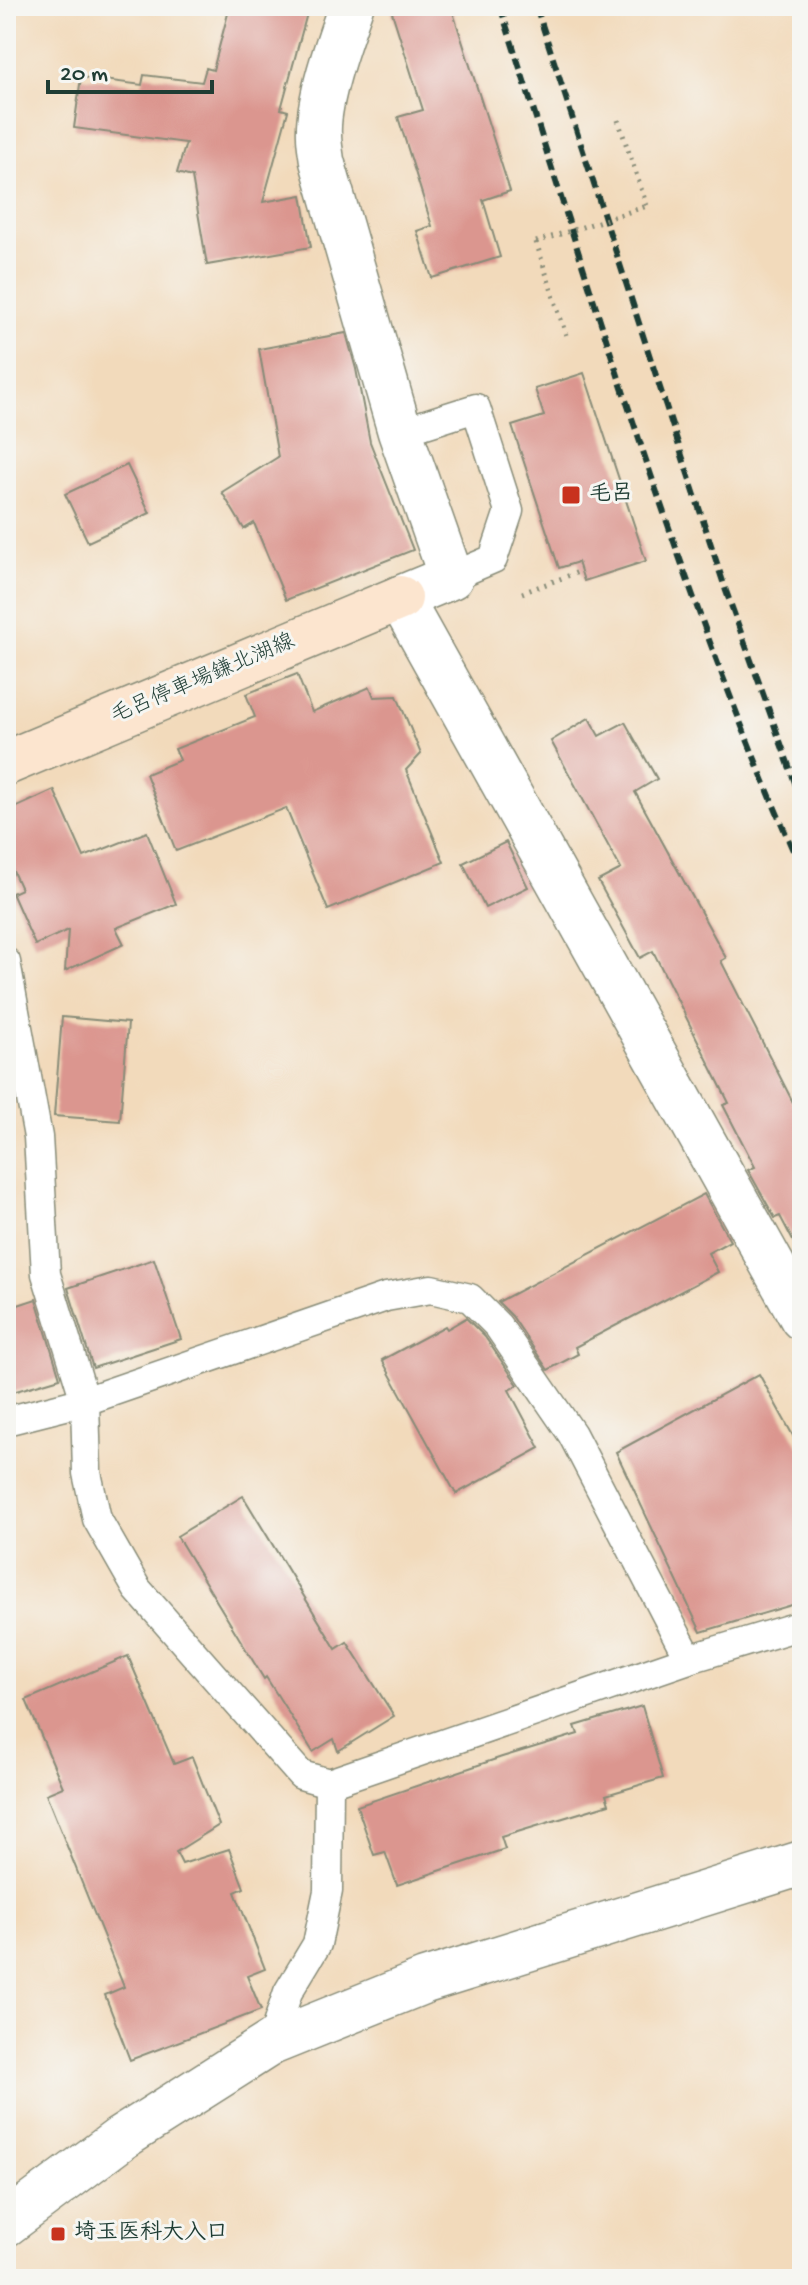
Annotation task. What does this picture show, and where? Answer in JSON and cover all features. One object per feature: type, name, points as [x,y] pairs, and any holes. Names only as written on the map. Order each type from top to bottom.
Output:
[{"type":"main road","name":"毛呂停車場鎌北湖線","points":[[6,763],[400,598]]},
{"type":"street","points":[[351,6],[322,107],[319,134],[322,161],[400,432],[451,577],[400,598],[802,1318]]},
{"type":"street","points":[[6,2224],[120,2139],[271,2043],[425,1981],[802,1863]]},
{"type":"lane","points":[[400,432],[476,408],[509,511],[493,559],[451,577]]},
{"type":"lane","points":[[6,962],[38,1137],[46,1274],[85,1401],[87,1473],[97,1519],[137,1589],[301,1775],[329,1783],[689,1659],[802,1625]]},
{"type":"lane","points":[[6,1421],[85,1401],[386,1297],[431,1289],[470,1298],[498,1326],[572,1434],[689,1659]]},
{"type":"lane","points":[[271,2043],[288,1992],[317,1944],[328,1891],[329,1783]]},
{"type":"path","points":[[566,335],[536,242],[647,206],[618,120]]},
{"type":"building","points":[[230,6],[309,6],[281,109],[288,111],[263,202],[302,195],[311,247],[207,265],[192,177],[177,173],[186,143],[74,128],[81,77],[142,85],[144,75],[202,82],[206,68],[213,70]]},
{"type":"building","points":[[390,6],[451,6],[510,191],[483,200],[500,257],[432,278],[417,231],[432,226],[398,117],[423,110]]},
{"type":"building","points":[[346,333],[370,442],[413,550],[286,600],[254,523],[244,529],[222,492],[278,457],[259,349]]},
{"type":"building","points":[[584,373],[646,561],[584,581],[578,562],[559,568],[512,426],[544,416],[535,389]]},
{"type":"building","points":[[127,465],[150,513],[88,542],[65,494]]},
{"type":"building","points":[[297,674],[312,712],[370,687],[374,697],[397,696],[421,754],[406,770],[444,862],[328,910],[286,808],[176,851],[146,774],[180,760],[175,749],[255,717],[246,694]]},
{"type":"building","points":[[589,718],[599,736],[625,722],[657,779],[635,792],[726,958],[721,961],[802,1120],[802,1258],[780,1216],[775,1218],[748,1170],[755,1167],[723,1105],[729,1103],[653,951],[640,958],[598,881],[621,869],[551,741]]},
{"type":"building","points":[[54,790],[84,857],[147,832],[176,904],[116,928],[124,944],[65,971],[68,930],[35,945],[12,893],[21,889],[6,856],[6,812]]},
{"type":"building","points":[[506,842],[528,887],[485,908],[463,863]]},
{"type":"building","points":[[62,1017],[128,1023],[120,1121],[54,1116]]},
{"type":"building","points":[[704,1194],[730,1241],[708,1253],[718,1272],[575,1347],[578,1354],[548,1370],[512,1316],[498,1302]]},
{"type":"building","points":[[154,1259],[181,1339],[93,1368],[68,1288]]},
{"type":"building","points":[[36,1299],[60,1378],[6,1394],[6,1309]]},
{"type":"building","points":[[466,1318],[485,1337],[518,1385],[509,1390],[540,1448],[456,1494],[382,1360]]},
{"type":"building","points":[[759,1374],[802,1452],[802,1602],[701,1632],[616,1452]]},
{"type":"building","points":[[243,1496],[336,1649],[347,1642],[394,1716],[338,1751],[334,1739],[313,1752],[266,1677],[264,1679],[177,1536]]},
{"type":"building","points":[[128,1656],[174,1764],[192,1757],[219,1825],[176,1852],[182,1864],[229,1849],[244,1888],[235,1892],[265,1969],[247,1976],[261,2010],[130,2060],[105,1995],[124,1987],[46,1794],[63,1787],[26,1700]]},
{"type":"building","points":[[642,1706],[663,1778],[606,1795],[609,1804],[501,1837],[505,1849],[397,1885],[385,1852],[374,1855],[357,1806],[578,1734],[575,1726]]},
{"type":"railway","points":[[500,6],[604,334],[677,551],[716,659],[802,871]]},
{"type":"railway","points":[[536,6],[726,591],[802,802]]},
{"type":"place","name":"毛呂","points":[[571,495]]},
{"type":"place","name":"埼玉医科大入口","points":[[58,2234]]}]
